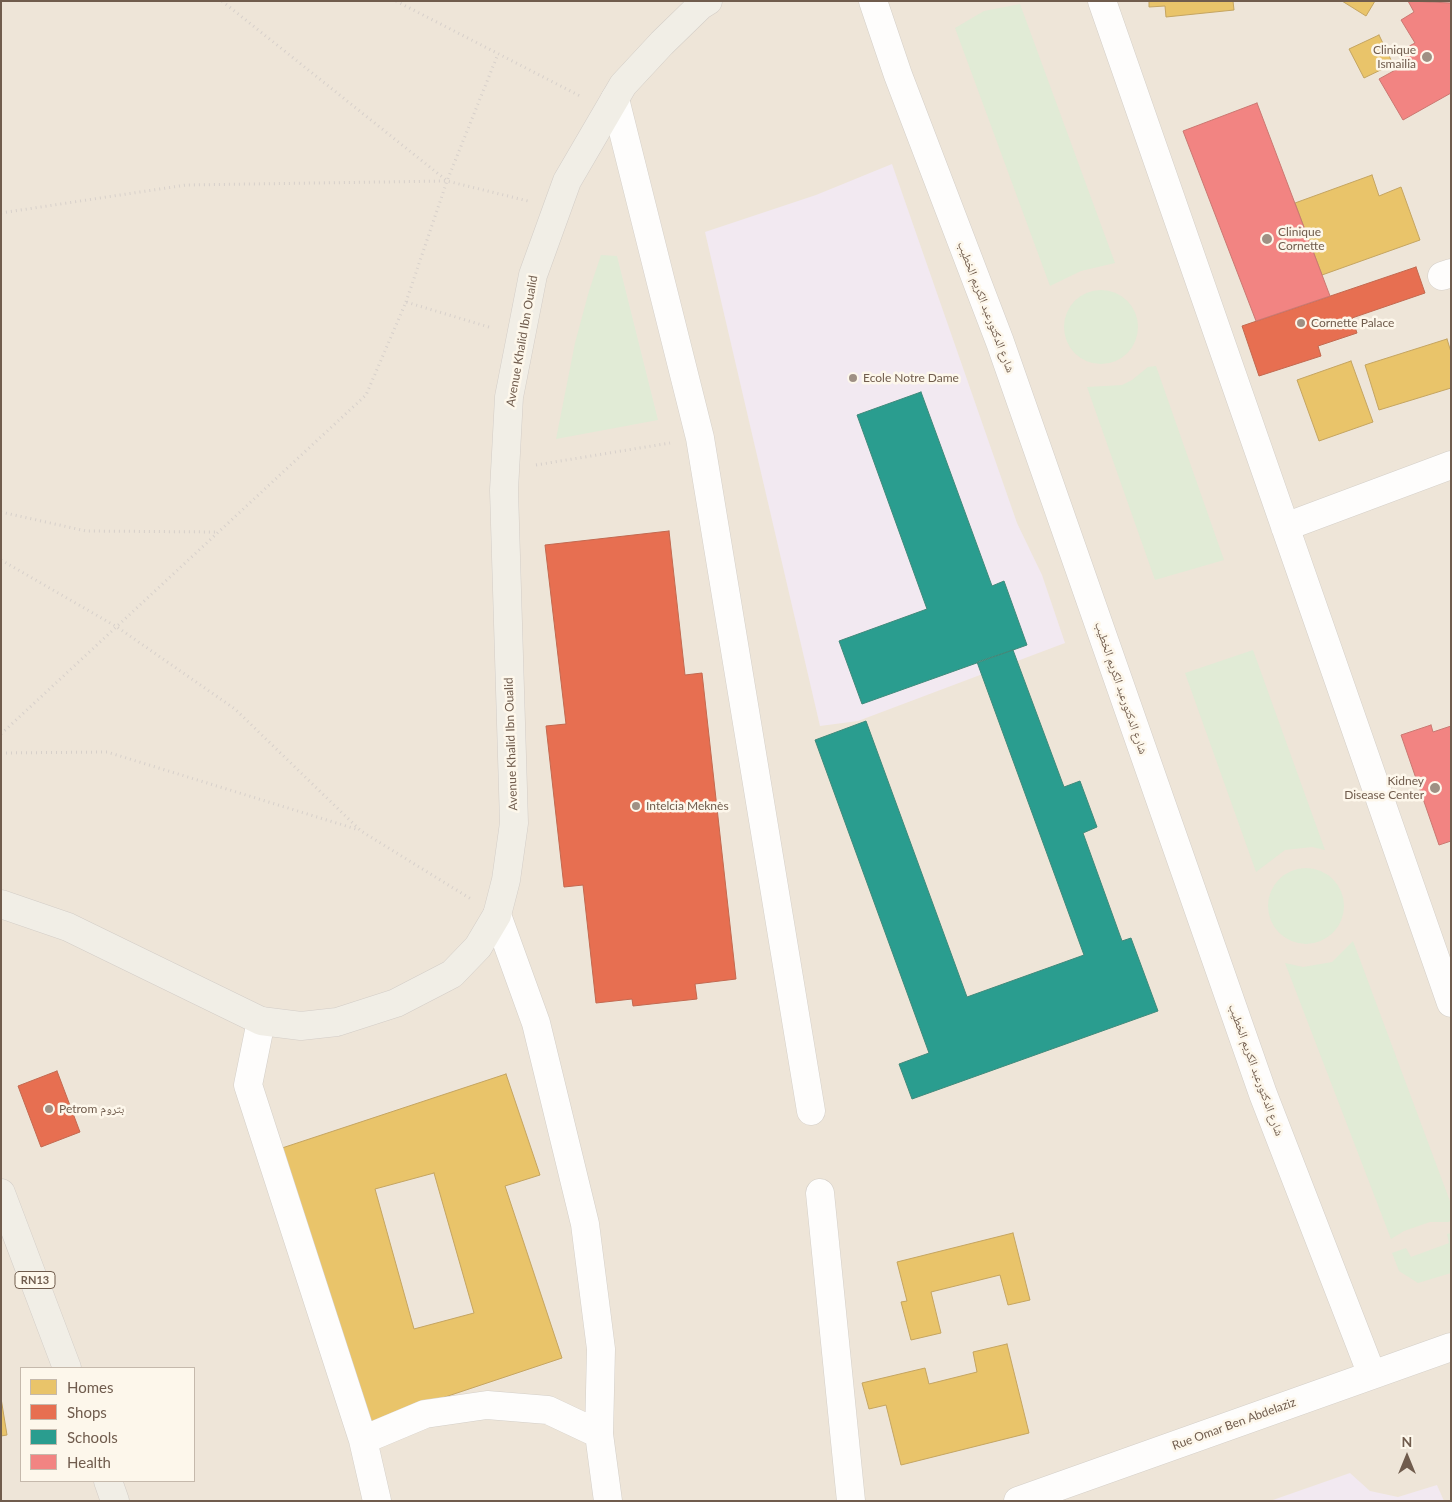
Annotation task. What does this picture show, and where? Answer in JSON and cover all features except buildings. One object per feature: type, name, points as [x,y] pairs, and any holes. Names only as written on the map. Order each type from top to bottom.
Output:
[{"type":"main road","name":"Avenue Khalid Ibn Oualid","points":[[1,904],[68,928],[261,1021],[301,1026],[337,1022],[396,1002],[452,974],[478,947],[497,915],[506,880],[514,823],[508,634],[506,470],[510,397],[533,275],[567,180],[623,85],[662,43],[700,6],[708,1]]},
{"type":"main road","name":"RN13","points":[[1,1193],[67,1367]]},
{"type":"main road","points":[[108,1482],[116,1501]]},
{"type":"street","name":"شارع الدكتورعبد الكريم الخطيب","points":[[873,1],[898,75],[1000,342],[1263,1094],[1372,1375]]},
{"type":"street","points":[[1102,1],[1451,1003]]},
{"type":"street","points":[[612,105],[700,438],[811,1111]]},
{"type":"street","points":[[1285,527],[1451,465]]},
{"type":"street","points":[[497,915],[536,1023],[585,1224],[600,1349],[599,1434],[608,1501]]},
{"type":"street","points":[[261,1021],[248,1085],[363,1440],[376,1501]]},
{"type":"street","points":[[820,1193],[852,1501]]},
{"type":"street","name":"Rue Omar Ben Abdelaziz","points":[[1018,1501],[1451,1347]]},
{"type":"street","points":[[363,1440],[425,1414],[487,1405],[548,1410],[599,1434]]},
{"type":"path","points":[[222,1],[447,180]]},
{"type":"path","points":[[396,1],[498,54],[612,105]]},
{"type":"path","points":[[1,734],[366,394],[406,302],[447,180],[498,54]]},
{"type":"path","points":[[1,213],[186,185],[447,180],[557,209]]},
{"type":"path","points":[[406,302],[521,337]]},
{"type":"path","points":[[506,470],[700,438]]},
{"type":"path","points":[[1,512],[86,531],[217,532]]},
{"type":"path","points":[[1,560],[117,627],[235,709],[361,831],[497,915]]},
{"type":"path","points":[[1,753],[107,752],[361,831]]},
{"type":"shaded area","points":[[1,1],[1451,1],[1451,1501],[1,1501]]},
{"type":"shaded area","name":"Ecole Notre Dame","points":[[892,164],[1017,523],[1042,575],[1065,643],[858,721],[820,726],[705,232],[816,195]]},
{"type":"shaded area","points":[[1350,1473],[1370,1491],[1398,1497],[1437,1485],[1444,1501],[1270,1501]]},
{"type":"green space","points":[[1020,4],[1115,263],[1081,271],[1050,286],[955,28],[984,11]]},
{"type":"green space","points":[[601,255],[617,256],[658,420],[556,439],[575,343]]},
{"type":"green space","points":[[1094,290],[1108,290],[1122,296],[1132,306],[1138,320],[1136,341],[1122,358],[1108,364],[1094,364],[1080,358],[1070,348],[1064,334],[1064,320],[1070,306],[1080,296]]},
{"type":"green space","points":[[1156,366],[1224,560],[1155,580],[1087,387],[1122,385],[1132,380],[1148,367]]},
{"type":"green space","points":[[1253,650],[1325,850],[1312,847],[1285,850],[1256,872],[1185,673]]},
{"type":"green space","points":[[1306,868],[1320,871],[1333,879],[1341,892],[1344,906],[1341,920],[1333,933],[1320,941],[1306,944],[1292,941],[1279,933],[1271,920],[1268,906],[1271,892],[1279,879],[1292,871]]},
{"type":"green space","points":[[1353,941],[1451,1204],[1451,1221],[1430,1222],[1404,1231],[1391,1239],[1285,963],[1303,967],[1332,962]]},
{"type":"green space","points":[[1451,1233],[1451,1273],[1418,1283],[1399,1271],[1392,1253],[1406,1248],[1411,1257],[1449,1243],[1447,1234]]},
{"type":"place","name":"Clinique Ismailia","points":[[1427,57]]},
{"type":"place","name":"Clinique Cornette","points":[[1267,239]]},
{"type":"place","name":"Cornette Palace","points":[[1301,323]]},
{"type":"place","name":"Ecole Notre Dame","points":[[853,378]]},
{"type":"place","name":"Kidney Disease Center","points":[[1435,788]]},
{"type":"place","name":"Intelcia Meknès","points":[[636,806]]},
{"type":"place","name":"Petrom بتروم","points":[[49,1109]]}]
